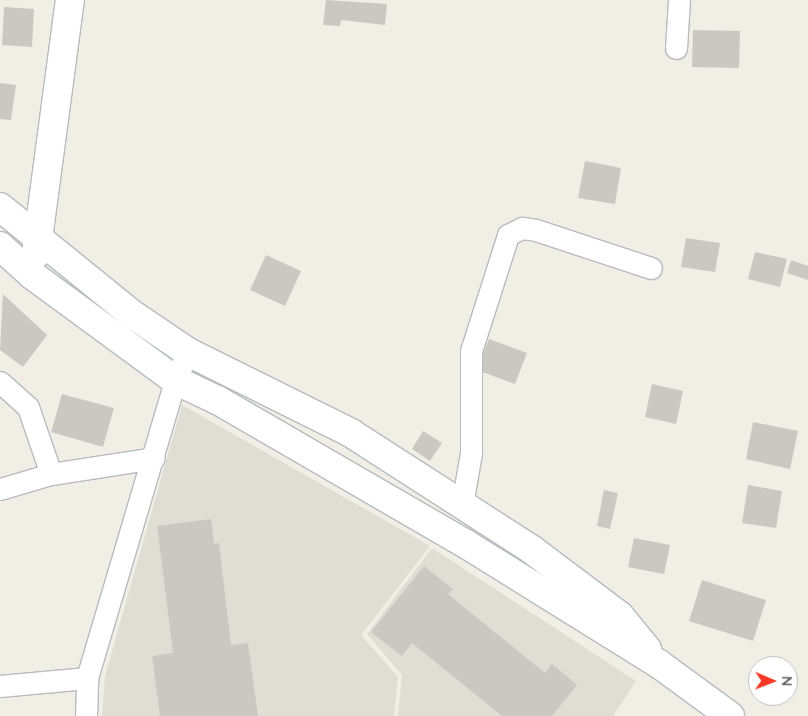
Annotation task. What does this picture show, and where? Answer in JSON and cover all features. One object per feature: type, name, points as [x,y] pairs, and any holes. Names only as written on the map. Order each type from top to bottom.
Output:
[{"type":"street","points":[[32,274],[70,0]]},
{"type":"street","points":[[676,48],[679,0]]},
{"type":"street","points":[[0,208],[128,312],[188,352],[351,433],[462,505],[620,616],[659,664]]},
{"type":"street","points":[[462,505],[471,454],[471,351],[508,235],[522,228],[536,230],[650,268]]},
{"type":"street","points":[[0,246],[32,274],[175,380],[219,401],[457,539],[659,664],[730,716]]},
{"type":"street","points":[[86,716],[87,678],[154,458],[175,380],[188,352]]},
{"type":"street","points":[[0,382],[28,407],[51,474]]},
{"type":"street","points":[[0,489],[51,474],[154,458]]},
{"type":"street","points":[[0,686],[87,678]]},
{"type":"shaded area","points":[[182,405],[430,546],[361,635],[398,677],[394,716],[102,716],[105,676]]},
{"type":"shaded area","points":[[432,548],[636,681],[613,716],[398,716],[402,675],[367,634]]},
{"type":"building","points":[[326,0],[387,4],[385,25],[341,20],[340,26],[323,25]]},
{"type":"building","points":[[4,7],[34,9],[32,47],[2,45]]},
{"type":"building","points":[[693,30],[740,31],[739,68],[692,67]]},
{"type":"building","points":[[0,83],[16,85],[11,120],[0,119]]},
{"type":"building","points":[[585,161],[621,168],[615,204],[578,198]]},
{"type":"building","points":[[686,238],[720,243],[715,272],[681,267]]},
{"type":"building","points":[[755,252],[787,259],[780,287],[748,279]]},
{"type":"building","points":[[266,255],[301,271],[285,306],[250,290]]},
{"type":"building","points":[[791,260],[808,266],[808,280],[787,273]]},
{"type":"building","points":[[3,294],[47,335],[23,367],[0,350]]},
{"type":"building","points":[[489,339],[527,353],[515,384],[477,370]]},
{"type":"building","points":[[652,384],[683,391],[676,424],[645,417]]},
{"type":"building","points":[[62,394],[114,408],[103,447],[51,432]]},
{"type":"building","points":[[753,422],[798,431],[790,469],[746,459]]},
{"type":"building","points":[[423,431],[442,443],[430,461],[412,449]]},
{"type":"building","points":[[748,485],[782,491],[776,528],[742,523]]},
{"type":"building","points":[[604,490],[618,493],[610,529],[597,526]]},
{"type":"building","points":[[211,519],[214,544],[219,543],[231,645],[248,643],[258,716],[160,716],[152,656],[173,653],[157,526]]},
{"type":"building","points":[[634,538],[670,545],[664,574],[628,567]]},
{"type":"building","points":[[424,566],[453,589],[448,594],[545,673],[552,664],[577,685],[552,716],[502,716],[412,643],[402,656],[371,632]]},
{"type":"building","points":[[702,580],[766,600],[753,641],[689,621]]}]
